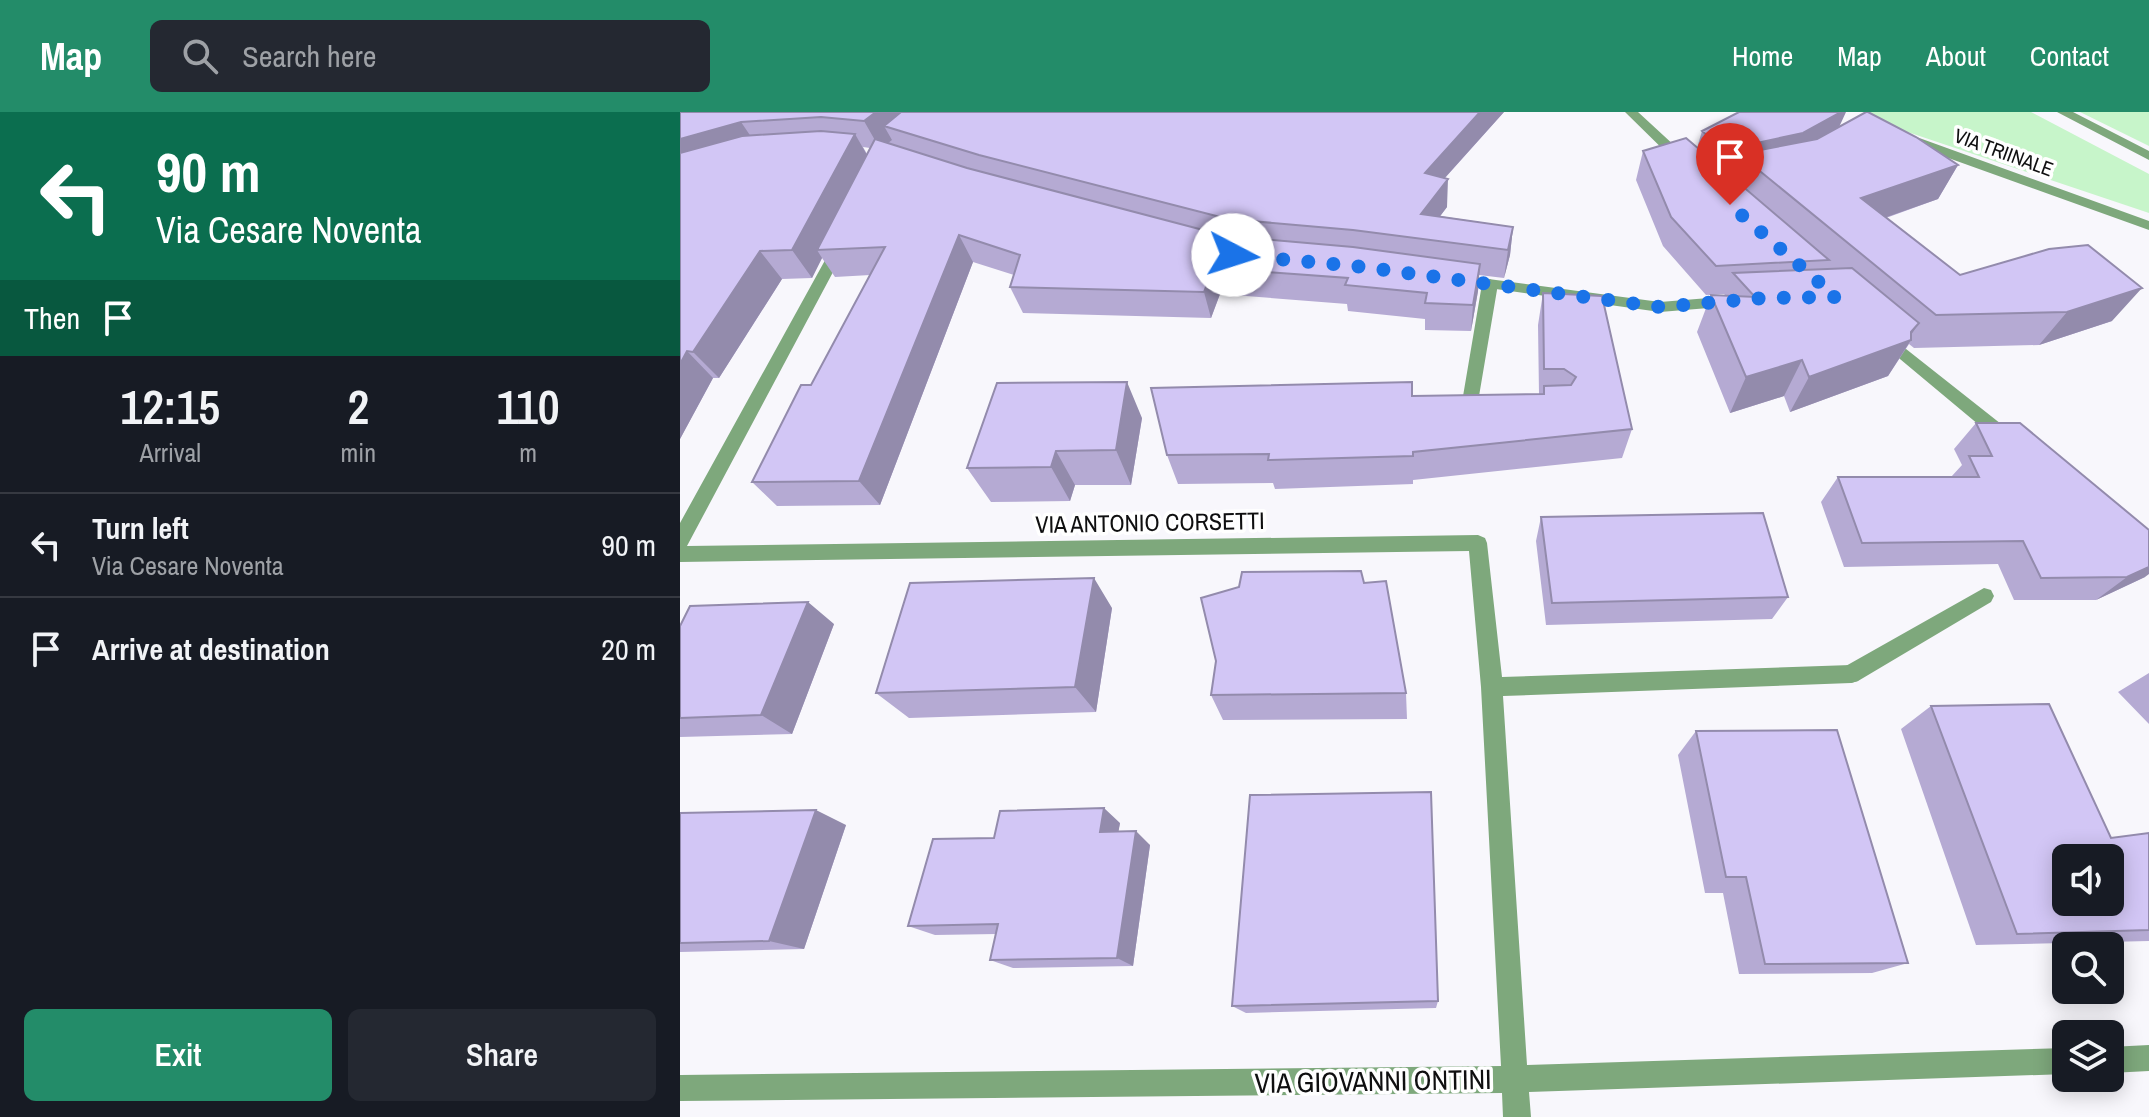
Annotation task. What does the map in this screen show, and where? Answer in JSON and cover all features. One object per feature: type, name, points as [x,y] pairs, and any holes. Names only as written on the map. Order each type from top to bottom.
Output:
[{"type":"street","points":[[1631,112],[1698,175]]},
{"type":"street","points":[[2063,112],[2149,156]]},
{"type":"street","name":"VIA TRIINALE","points":[[1892,133],[2149,226]]},
{"type":"street","points":[[680,541],[849,228]]},
{"type":"street","points":[[1430,276],[1660,307],[1749,300]]},
{"type":"street","points":[[1490,284],[1469,408],[1499,408]]},
{"type":"street","points":[[1873,327],[2017,447]]},
{"type":"street","name":"VIA ANTONIO CORSETTI","points":[[680,554],[1478,543],[1492,687],[1517,1117]]},
{"type":"street","points":[[1492,687],[1851,674],[1984,596]]},
{"type":"street","points":[[2124,1059],[2149,1058]]},
{"type":"street","name":"VIA GIOVANNI ONTINI","points":[[680,1088],[1514,1079],[2052,1061]]},
{"type":"green space","points":[[1869,112],[2031,112],[2149,174],[2149,213],[1866,118]]},
{"type":"green space","points":[[2080,112],[2149,112],[2149,146]]},
{"type":"building","points":[[680,112],[876,112],[864,121],[821,117],[741,122],[680,139]]},
{"type":"building","points":[[901,112],[1480,112],[1425,173],[1448,179],[1421,214],[1513,227],[1508,250],[1353,230],[1228,219],[979,155],[884,126]]},
{"type":"building","points":[[1739,112],[1841,112],[1803,133],[1724,150],[1702,131]]},
{"type":"building","points":[[1866,112],[1916,137],[1958,165],[1861,198],[1960,275],[2049,249],[2088,245],[2142,288],[2067,312],[1936,315],[1739,154],[1817,139]]},
{"type":"building","points":[[821,131],[855,134],[792,250],[760,251],[693,352],[687,351],[680,364],[680,153],[742,136]]},
{"type":"building","points":[[1686,138],[1829,260],[1716,266],[1671,217],[1643,151]]},
{"type":"building","points":[[875,139],[967,168],[1226,236],[1353,247],[1480,264],[1473,305],[1425,303],[1427,293],[1345,285],[1348,278],[1213,268],[1204,292],[1010,287],[1020,255],[959,235],[859,481],[752,482],[801,385],[811,385],[885,247],[817,250]]},
{"type":"building","points":[[1852,268],[1919,323],[1911,332],[1911,340],[1809,377],[1802,360],[1746,377],[1711,295],[1755,297],[1733,273]]},
{"type":"building","points":[[1543,293],[1602,296],[1632,429],[1413,452],[1413,456],[1268,460],[1269,454],[1167,455],[1151,388],[1412,382],[1412,396],[1544,394],[1544,386],[1571,385],[1576,377],[1564,369],[1544,369]]},
{"type":"building","points":[[1127,382],[1116,450],[1056,451],[1051,467],[967,468],[997,383]]},
{"type":"building","points":[[1976,423],[2020,423],[2149,530],[2149,567],[2127,577],[2041,578],[2023,541],[1862,543],[1838,477],[1979,477],[1969,456],[1992,456]]},
{"type":"building","points":[[1763,513],[1788,597],[1552,603],[1541,517]]},
{"type":"building","points":[[1361,571],[1364,583],[1386,581],[1406,693],[1211,695],[1216,661],[1201,598],[1239,587],[1242,572]]},
{"type":"building","points":[[1094,578],[1075,687],[876,693],[910,583]]},
{"type":"building","points":[[808,602],[761,715],[680,718],[680,626],[690,606]]},
{"type":"building","points":[[2049,704],[2111,838],[2149,833],[2149,930],[2017,934],[1931,706]]},
{"type":"building","points":[[1837,730],[1908,963],[1765,964],[1746,877],[1726,877],[1696,731]]},
{"type":"building","points":[[1431,792],[1438,1001],[1232,1006],[1250,795]]},
{"type":"building","points":[[1104,808],[1100,832],[1136,831],[1117,958],[990,960],[998,924],[908,926],[933,839],[994,838],[1000,811]]},
{"type":"building","points":[[816,810],[769,941],[680,943],[680,813]]},
{"type":"route","points":[[1233,255],[1355,266],[1660,307],[1764,298],[1836,297],[1730,205]]}]
